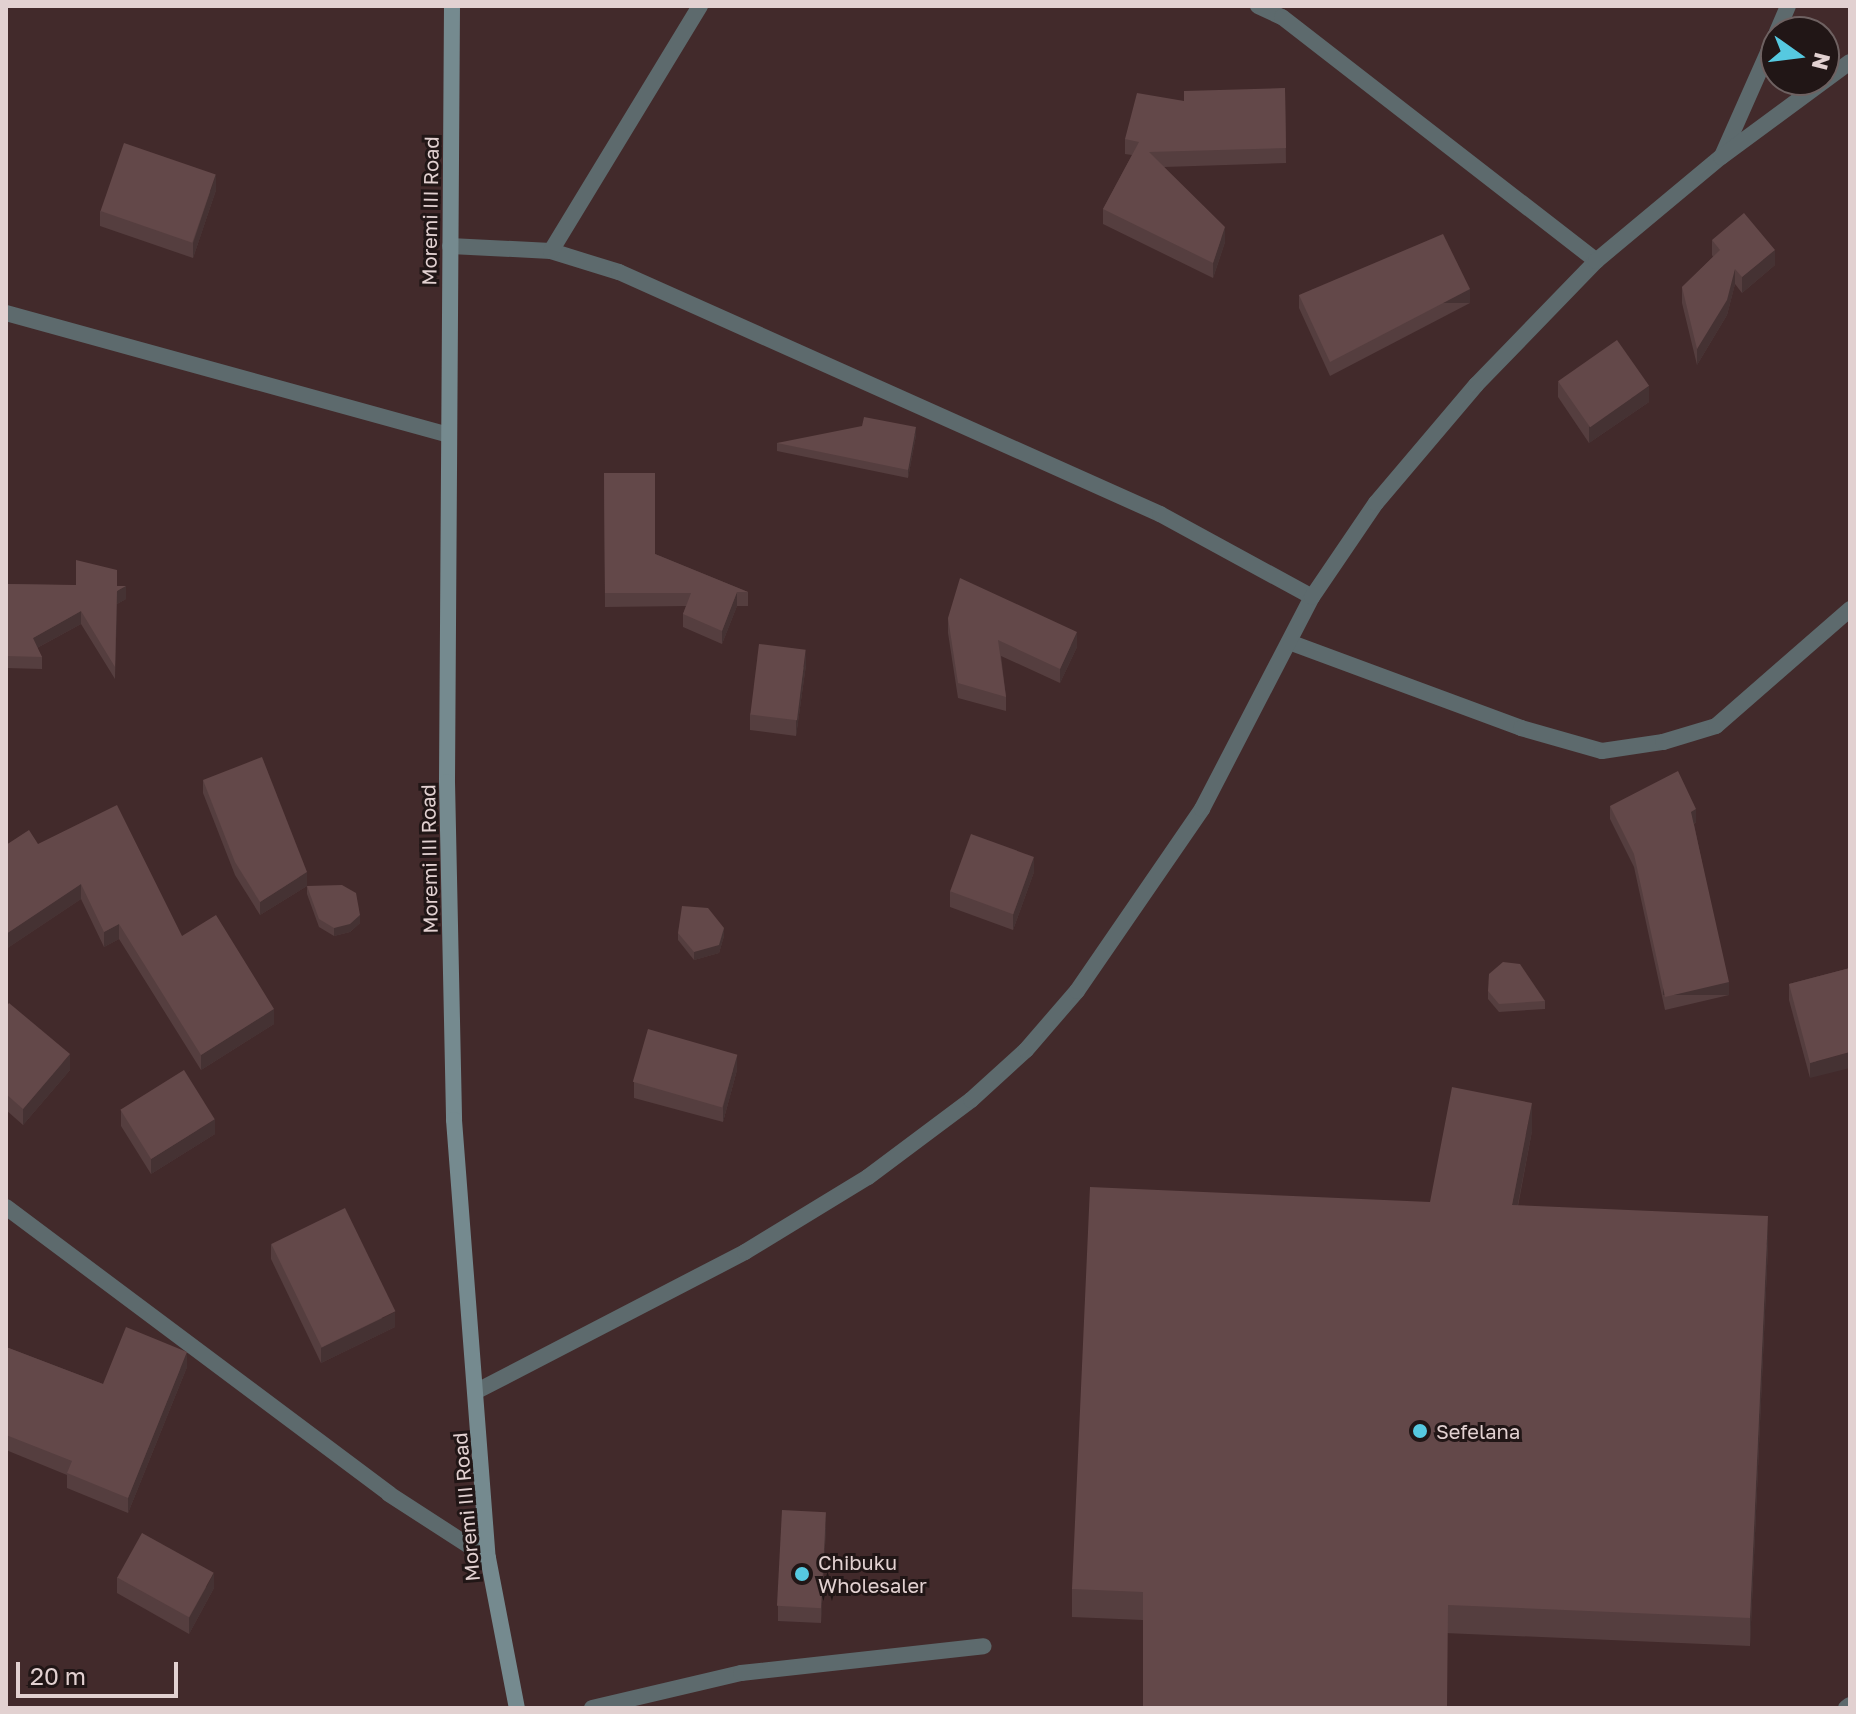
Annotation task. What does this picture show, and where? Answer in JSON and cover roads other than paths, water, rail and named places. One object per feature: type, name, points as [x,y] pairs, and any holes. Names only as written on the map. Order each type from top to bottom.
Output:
[{"type":"street","name":"Moremi III Road","points":[[452,6],[447,782],[454,1120],[488,1558],[517,1708]]},
{"type":"street","points":[[551,251],[700,6]]},
{"type":"street","points":[[1258,6],[1282,17],[1596,261]]},
{"type":"street","points":[[477,1391],[745,1252],[868,1177],[1015,1060],[1077,991],[1165,867],[1246,730],[1312,597],[1376,503],[1476,385],[1596,261],[1721,157],[1850,62]]},
{"type":"street","points":[[1721,157],[1760,69]]},
{"type":"street","points":[[450,246],[551,251],[670,293],[1147,508],[1312,597]]},
{"type":"street","points":[[6,313],[448,435]]},
{"type":"street","points":[[1289,642],[1521,728],[1602,751],[1663,742],[1716,726],[1850,609]]},
{"type":"street","points":[[6,1207],[389,1494],[488,1558]]},
{"type":"street","points":[[592,1708],[741,1673],[984,1646]]},
{"type":"place","name":"Sefelana","points":[[1420,1431]]},
{"type":"place","name":"Chibuku Wholesaler","points":[[802,1574]]}]
